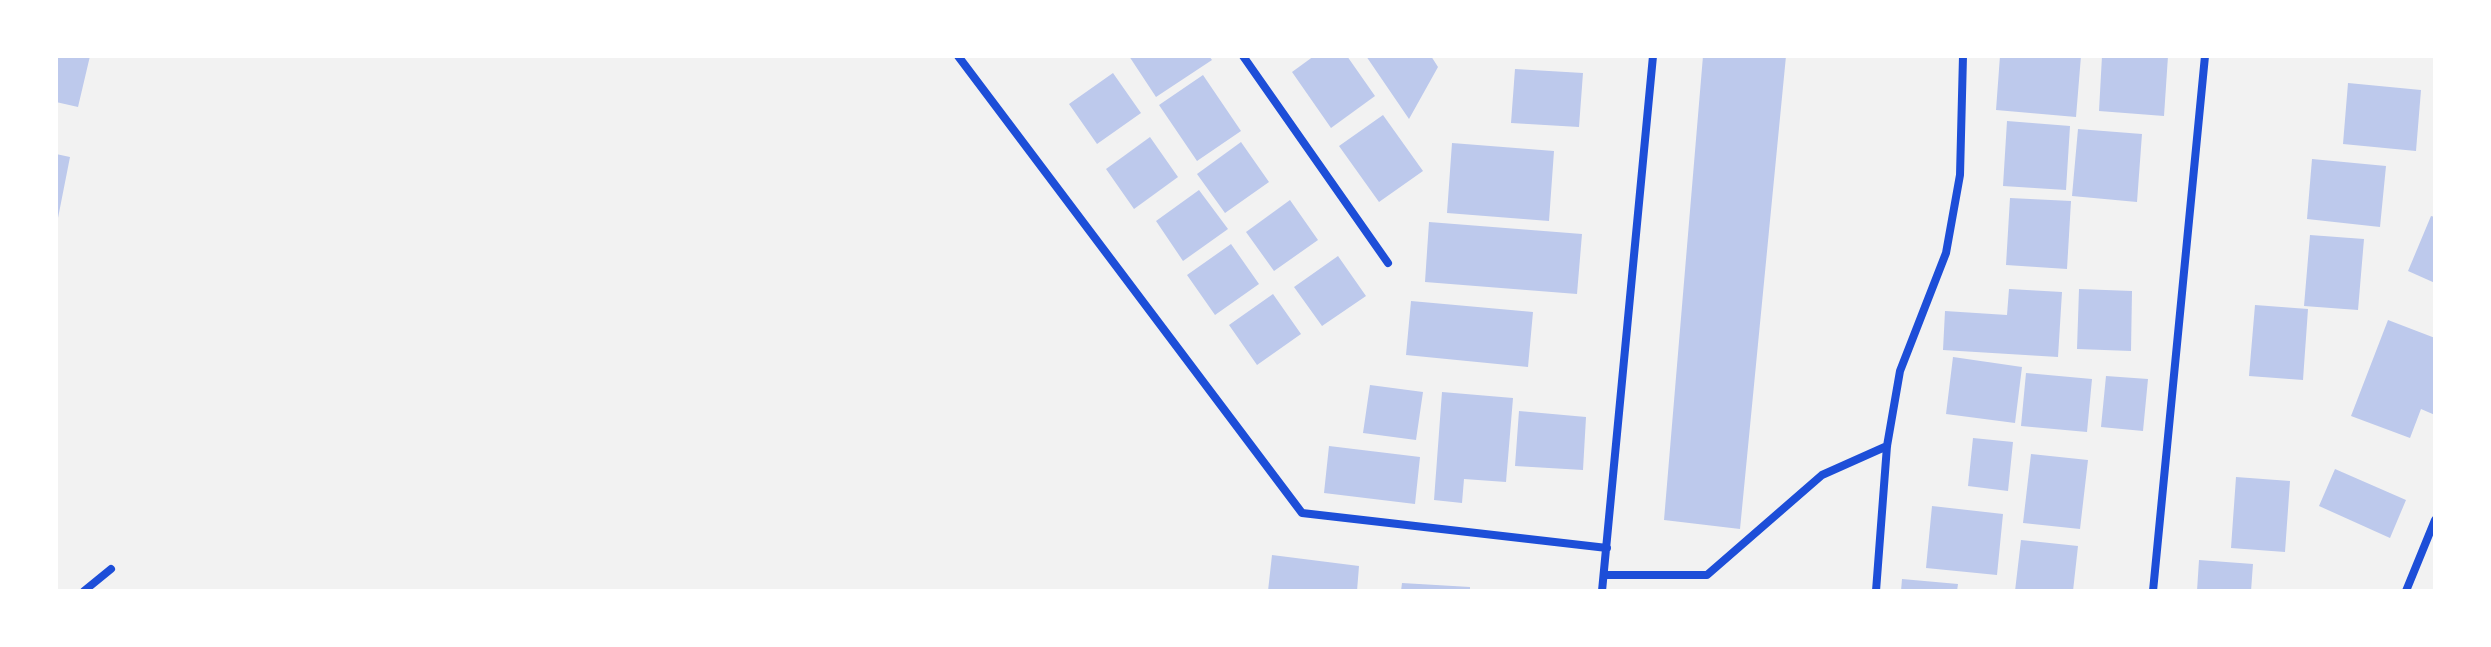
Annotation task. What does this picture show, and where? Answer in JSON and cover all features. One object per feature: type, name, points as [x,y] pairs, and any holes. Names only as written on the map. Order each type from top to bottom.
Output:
[{"type":"street","points":[[958,56],[1302,513],[1607,548]]},
{"type":"street","points":[[1243,56],[1388,263]]},
{"type":"street","points":[[1602,591],[1653,56]]},
{"type":"street","points":[[1876,591],[1887,446],[1900,371],[1946,253],[1960,175],[1963,56]]},
{"type":"street","points":[[2153,591],[2205,56]]},
{"type":"street","points":[[1604,575],[1707,575],[1822,475],[1887,446]]},
{"type":"street","points":[[2406,591],[2435,520]]},
{"type":"street","points":[[84,591],[111,569]]},
{"type":"building","points":[[56,56],[90,56],[78,107],[56,102]]},
{"type":"building","points":[[1129,56],[1209,56],[1212,60],[1156,97]]},
{"type":"building","points":[[1314,56],[1347,56],[1375,96],[1331,128],[1292,72]]},
{"type":"building","points":[[1366,56],[1431,56],[1438,67],[1409,119]]},
{"type":"building","points":[[1703,56],[1786,56],[1740,529],[1664,520]]},
{"type":"building","points":[[2000,56],[2081,56],[2076,117],[1996,110]]},
{"type":"building","points":[[2102,56],[2168,56],[2164,116],[2099,111]]},
{"type":"building","points":[[1515,69],[1583,73],[1579,127],[1511,123]]},
{"type":"building","points":[[1113,73],[1141,113],[1097,144],[1069,104]]},
{"type":"building","points":[[1203,75],[1241,131],[1197,161],[1159,105]]},
{"type":"building","points":[[2348,83],[2421,90],[2416,151],[2343,144]]},
{"type":"building","points":[[1383,115],[1423,171],[1379,202],[1339,146]]},
{"type":"building","points":[[2007,121],[2070,126],[2066,190],[2003,186]]},
{"type":"building","points":[[2078,129],[2142,134],[2137,202],[2072,196]]},
{"type":"building","points":[[1150,137],[1178,177],[1134,209],[1106,169]]},
{"type":"building","points":[[1241,142],[1269,182],[1225,213],[1197,174]]},
{"type":"building","points":[[1452,143],[1554,151],[1549,221],[1447,213]]},
{"type":"building","points":[[56,154],[70,157],[57,223],[56,223]]},
{"type":"building","points":[[2312,159],[2386,166],[2380,227],[2307,219]]},
{"type":"building","points":[[1199,190],[1228,229],[1183,261],[1156,221]]},
{"type":"building","points":[[2010,198],[2071,201],[2067,269],[2006,265]]},
{"type":"building","points":[[1290,200],[1318,240],[1274,271],[1246,232]]},
{"type":"building","points":[[2431,216],[2435,217],[2435,283],[2408,271]]},
{"type":"building","points":[[1429,222],[1582,234],[1577,294],[1425,282]]},
{"type":"building","points":[[2310,235],[2364,239],[2358,310],[2304,306]]},
{"type":"building","points":[[1231,244],[1259,284],[1215,315],[1187,275]]},
{"type":"building","points":[[1338,256],[1366,296],[1322,326],[1294,287]]},
{"type":"building","points":[[2009,289],[2062,292],[2058,357],[1943,350],[1945,311],[2007,315]]},
{"type":"building","points":[[2079,289],[2132,291],[2131,351],[2077,349]]},
{"type":"building","points":[[1273,294],[1301,334],[1257,365],[1229,325]]},
{"type":"building","points":[[1411,301],[1533,312],[1528,367],[1406,355]]},
{"type":"building","points":[[2255,305],[2308,309],[2303,380],[2249,376]]},
{"type":"building","points":[[2388,320],[2435,338],[2435,415],[2421,409],[2410,438],[2351,416]]},
{"type":"building","points":[[1953,357],[2022,367],[2015,423],[1946,414]]},
{"type":"building","points":[[2026,373],[2092,379],[2087,432],[2021,426]]},
{"type":"building","points":[[2106,376],[2148,379],[2143,431],[2101,427]]},
{"type":"building","points":[[1370,385],[1423,392],[1416,440],[1363,433]]},
{"type":"building","points":[[1442,392],[1513,398],[1506,482],[1464,479],[1462,503],[1434,500]]},
{"type":"building","points":[[1519,411],[1586,417],[1583,470],[1515,466]]},
{"type":"building","points":[[1973,438],[2013,442],[2008,491],[1968,486]]},
{"type":"building","points":[[1329,446],[1420,457],[1415,504],[1324,493]]},
{"type":"building","points":[[2031,454],[2088,460],[2080,529],[2023,523]]},
{"type":"building","points":[[2335,469],[2406,500],[2390,538],[2319,506]]},
{"type":"building","points":[[2236,477],[2290,481],[2285,552],[2231,548]]},
{"type":"building","points":[[1932,506],[2003,514],[1997,575],[1926,568]]},
{"type":"building","points":[[2021,540],[2078,546],[2073,591],[2015,591]]},
{"type":"building","points":[[1272,555],[1359,566],[1357,591],[1268,591]]},
{"type":"building","points":[[2199,560],[2253,564],[2251,591],[2197,591]]},
{"type":"building","points":[[1902,579],[1958,584],[1957,591],[1901,591]]},
{"type":"building","points":[[1402,583],[1470,587],[1470,591],[1401,591]]}]
